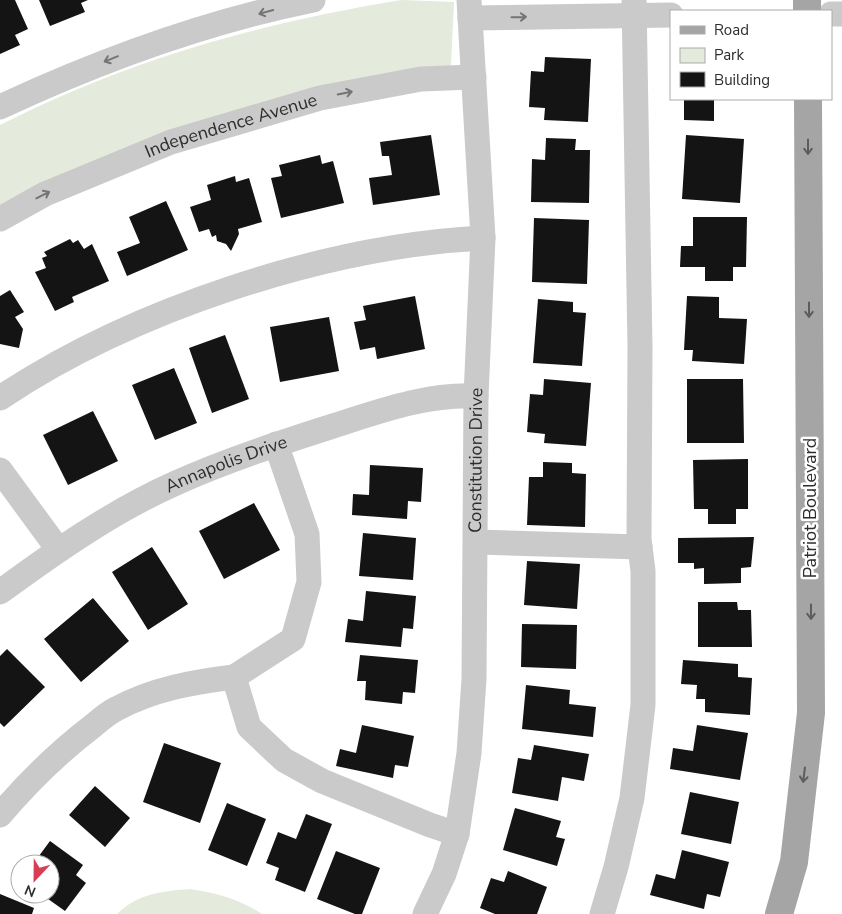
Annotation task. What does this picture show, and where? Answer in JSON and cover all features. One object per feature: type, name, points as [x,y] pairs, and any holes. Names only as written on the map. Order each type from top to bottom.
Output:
[{"type":"main road","name":"Patriot Boulevard","points":[[779,914],[794,862],[811,713],[808,100]]},
{"type":"street","points":[[0,106],[135,49],[313,0]]},
{"type":"street","points":[[470,9],[634,7],[670,14]]},
{"type":"street","points":[[602,914],[616,867],[632,798],[644,705],[640,547],[640,346],[634,7]]},
{"type":"street","name":"Constitution Drive","points":[[425,914],[444,874],[457,834],[469,753],[474,679],[476,396],[483,238],[470,9]]},
{"type":"street","name":"Independence Avenue","points":[[0,219],[45,194],[190,136],[320,98],[421,79],[474,77]]},
{"type":"street","points":[[0,398],[27,380],[98,341],[197,301],[292,270],[376,250],[455,239],[483,238]]},
{"type":"street","name":"Annapolis Drive","points":[[0,592],[58,549],[109,518],[176,483],[276,444],[402,404],[455,395],[476,396]]},
{"type":"street","points":[[0,815],[22,788],[76,738],[115,709],[155,692],[194,682],[234,677],[293,640],[309,582],[307,534],[276,444]]},
{"type":"street","points":[[0,470],[58,549]]},
{"type":"street","points":[[476,542],[640,547]]},
{"type":"street","points":[[234,677],[249,727],[284,760],[322,781],[457,834]]},
{"type":"green space","points":[[401,0],[454,2],[451,65],[445,69],[0,207],[0,125],[97,81],[195,47],[296,20]]},
{"type":"green space","points":[[190,889],[227,897],[245,904],[262,914],[117,914],[133,902],[150,895]]},
{"type":"building","points":[[0,0],[15,0],[28,29],[15,35],[20,45],[0,54]]},
{"type":"building","points":[[39,0],[88,0],[81,3],[85,12],[50,26]]},
{"type":"building","points":[[545,57],[591,59],[588,122],[544,120],[545,108],[529,107],[531,71],[544,72]]},
{"type":"building","points":[[684,100],[714,100],[714,121],[684,120]]},
{"type":"building","points":[[431,135],[440,195],[373,205],[369,178],[392,175],[389,156],[382,156],[380,142]]},
{"type":"building","points":[[686,135],[744,139],[740,203],[682,199]]},
{"type":"building","points":[[546,138],[576,139],[575,150],[590,150],[589,203],[531,202],[532,159],[545,160]]},
{"type":"building","points":[[320,155],[322,164],[333,161],[344,203],[281,218],[271,178],[282,176],[279,165]]},
{"type":"building","points":[[235,176],[236,182],[249,178],[262,222],[238,229],[239,234],[231,251],[226,244],[217,241],[216,235],[212,237],[209,229],[199,232],[190,207],[211,200],[207,185]]},
{"type":"building","points":[[166,201],[188,250],[127,276],[117,252],[140,243],[129,217]]},
{"type":"building","points":[[693,217],[747,217],[746,267],[733,267],[733,281],[705,281],[705,267],[680,267],[681,246],[693,246]]},
{"type":"building","points":[[534,218],[589,220],[587,284],[532,282]]},
{"type":"building","points":[[70,239],[73,243],[78,240],[84,249],[92,244],[109,281],[72,297],[74,302],[55,311],[35,272],[46,268],[42,258],[47,256],[44,252]]},
{"type":"building","points":[[10,290],[24,312],[15,317],[23,329],[19,348],[0,344],[0,296]]},
{"type":"building","points":[[415,296],[425,349],[377,359],[375,347],[360,350],[354,322],[366,320],[363,306]]},
{"type":"building","points":[[687,296],[719,297],[719,318],[747,319],[744,364],[692,361],[693,350],[684,350]]},
{"type":"building","points":[[538,299],[573,302],[573,312],[586,313],[582,366],[533,363]]},
{"type":"building","points":[[329,317],[339,371],[280,382],[270,327]]},
{"type":"building","points":[[225,335],[249,399],[212,413],[189,348]]},
{"type":"building","points":[[174,368],[197,423],[155,440],[132,385]]},
{"type":"building","points":[[544,379],[591,383],[586,446],[544,443],[545,434],[527,432],[530,394],[543,395]]},
{"type":"building","points":[[687,379],[743,379],[744,443],[687,443]]},
{"type":"building","points":[[93,411],[118,461],[68,485],[43,435]]},
{"type":"building","points":[[748,459],[748,509],[736,509],[736,524],[708,524],[708,509],[694,509],[693,460]]},
{"type":"building","points":[[543,462],[572,463],[572,473],[586,474],[585,527],[527,525],[529,477],[543,477]]},
{"type":"building","points":[[370,465],[423,468],[421,502],[408,501],[407,519],[352,515],[353,494],[369,495]]},
{"type":"building","points":[[254,503],[280,550],[224,579],[199,531]]},
{"type":"building","points":[[363,533],[416,538],[413,580],[359,576]]},
{"type":"building","points":[[754,537],[751,567],[741,568],[741,583],[704,584],[704,568],[694,569],[694,563],[678,563],[678,538]]},
{"type":"building","points":[[152,547],[188,604],[148,630],[112,572]]},
{"type":"building","points":[[527,561],[580,564],[577,609],[524,605]]},
{"type":"building","points":[[366,591],[416,596],[413,629],[403,628],[401,647],[345,642],[348,619],[363,621]]},
{"type":"building","points":[[93,598],[129,641],[81,682],[44,639]]},
{"type":"building","points":[[698,602],[737,602],[738,610],[751,610],[752,647],[698,647]]},
{"type":"building","points":[[522,624],[577,625],[576,669],[521,667]]},
{"type":"building","points":[[7,649],[45,687],[4,727],[0,723],[0,656]]},
{"type":"building","points":[[360,655],[418,660],[415,693],[403,692],[402,704],[365,700],[366,681],[357,681]]},
{"type":"building","points":[[683,660],[738,664],[738,677],[752,678],[750,715],[705,712],[705,699],[696,699],[697,685],[681,684]]},
{"type":"building","points":[[526,685],[570,690],[569,704],[596,707],[593,737],[522,729]]},
{"type":"building","points":[[362,725],[414,736],[408,767],[395,765],[393,778],[336,766],[340,749],[356,753]]},
{"type":"building","points":[[697,725],[748,733],[740,780],[670,769],[673,748],[693,751]]},
{"type":"building","points":[[164,743],[221,763],[200,823],[143,802]]},
{"type":"building","points":[[534,745],[589,754],[584,781],[562,777],[558,801],[512,793],[518,758],[531,760]]},
{"type":"building","points":[[95,786],[130,818],[105,847],[69,815]]},
{"type":"building","points":[[690,792],[739,802],[731,844],[681,834]]},
{"type":"building","points":[[227,803],[266,819],[247,866],[208,850]]},
{"type":"building","points":[[515,808],[561,821],[556,837],[565,839],[557,866],[503,850]]},
{"type":"building","points":[[306,814],[332,824],[305,892],[275,880],[279,868],[266,863],[278,832],[296,839]]},
{"type":"building","points":[[50,841],[83,865],[76,875],[86,883],[65,911],[55,904],[60,904],[60,854],[40,854]]},
{"type":"building","points":[[682,850],[729,862],[720,897],[707,894],[704,909],[650,895],[656,874],[675,879]]},
{"type":"building","points":[[336,851],[380,868],[362,914],[355,914],[317,899]]},
{"type":"building","points":[[508,871],[547,887],[537,914],[495,914],[480,908],[491,878],[504,882]]},
{"type":"building","points":[[0,894],[10,898],[10,904],[24,904],[34,908],[32,914],[0,914]]}]
